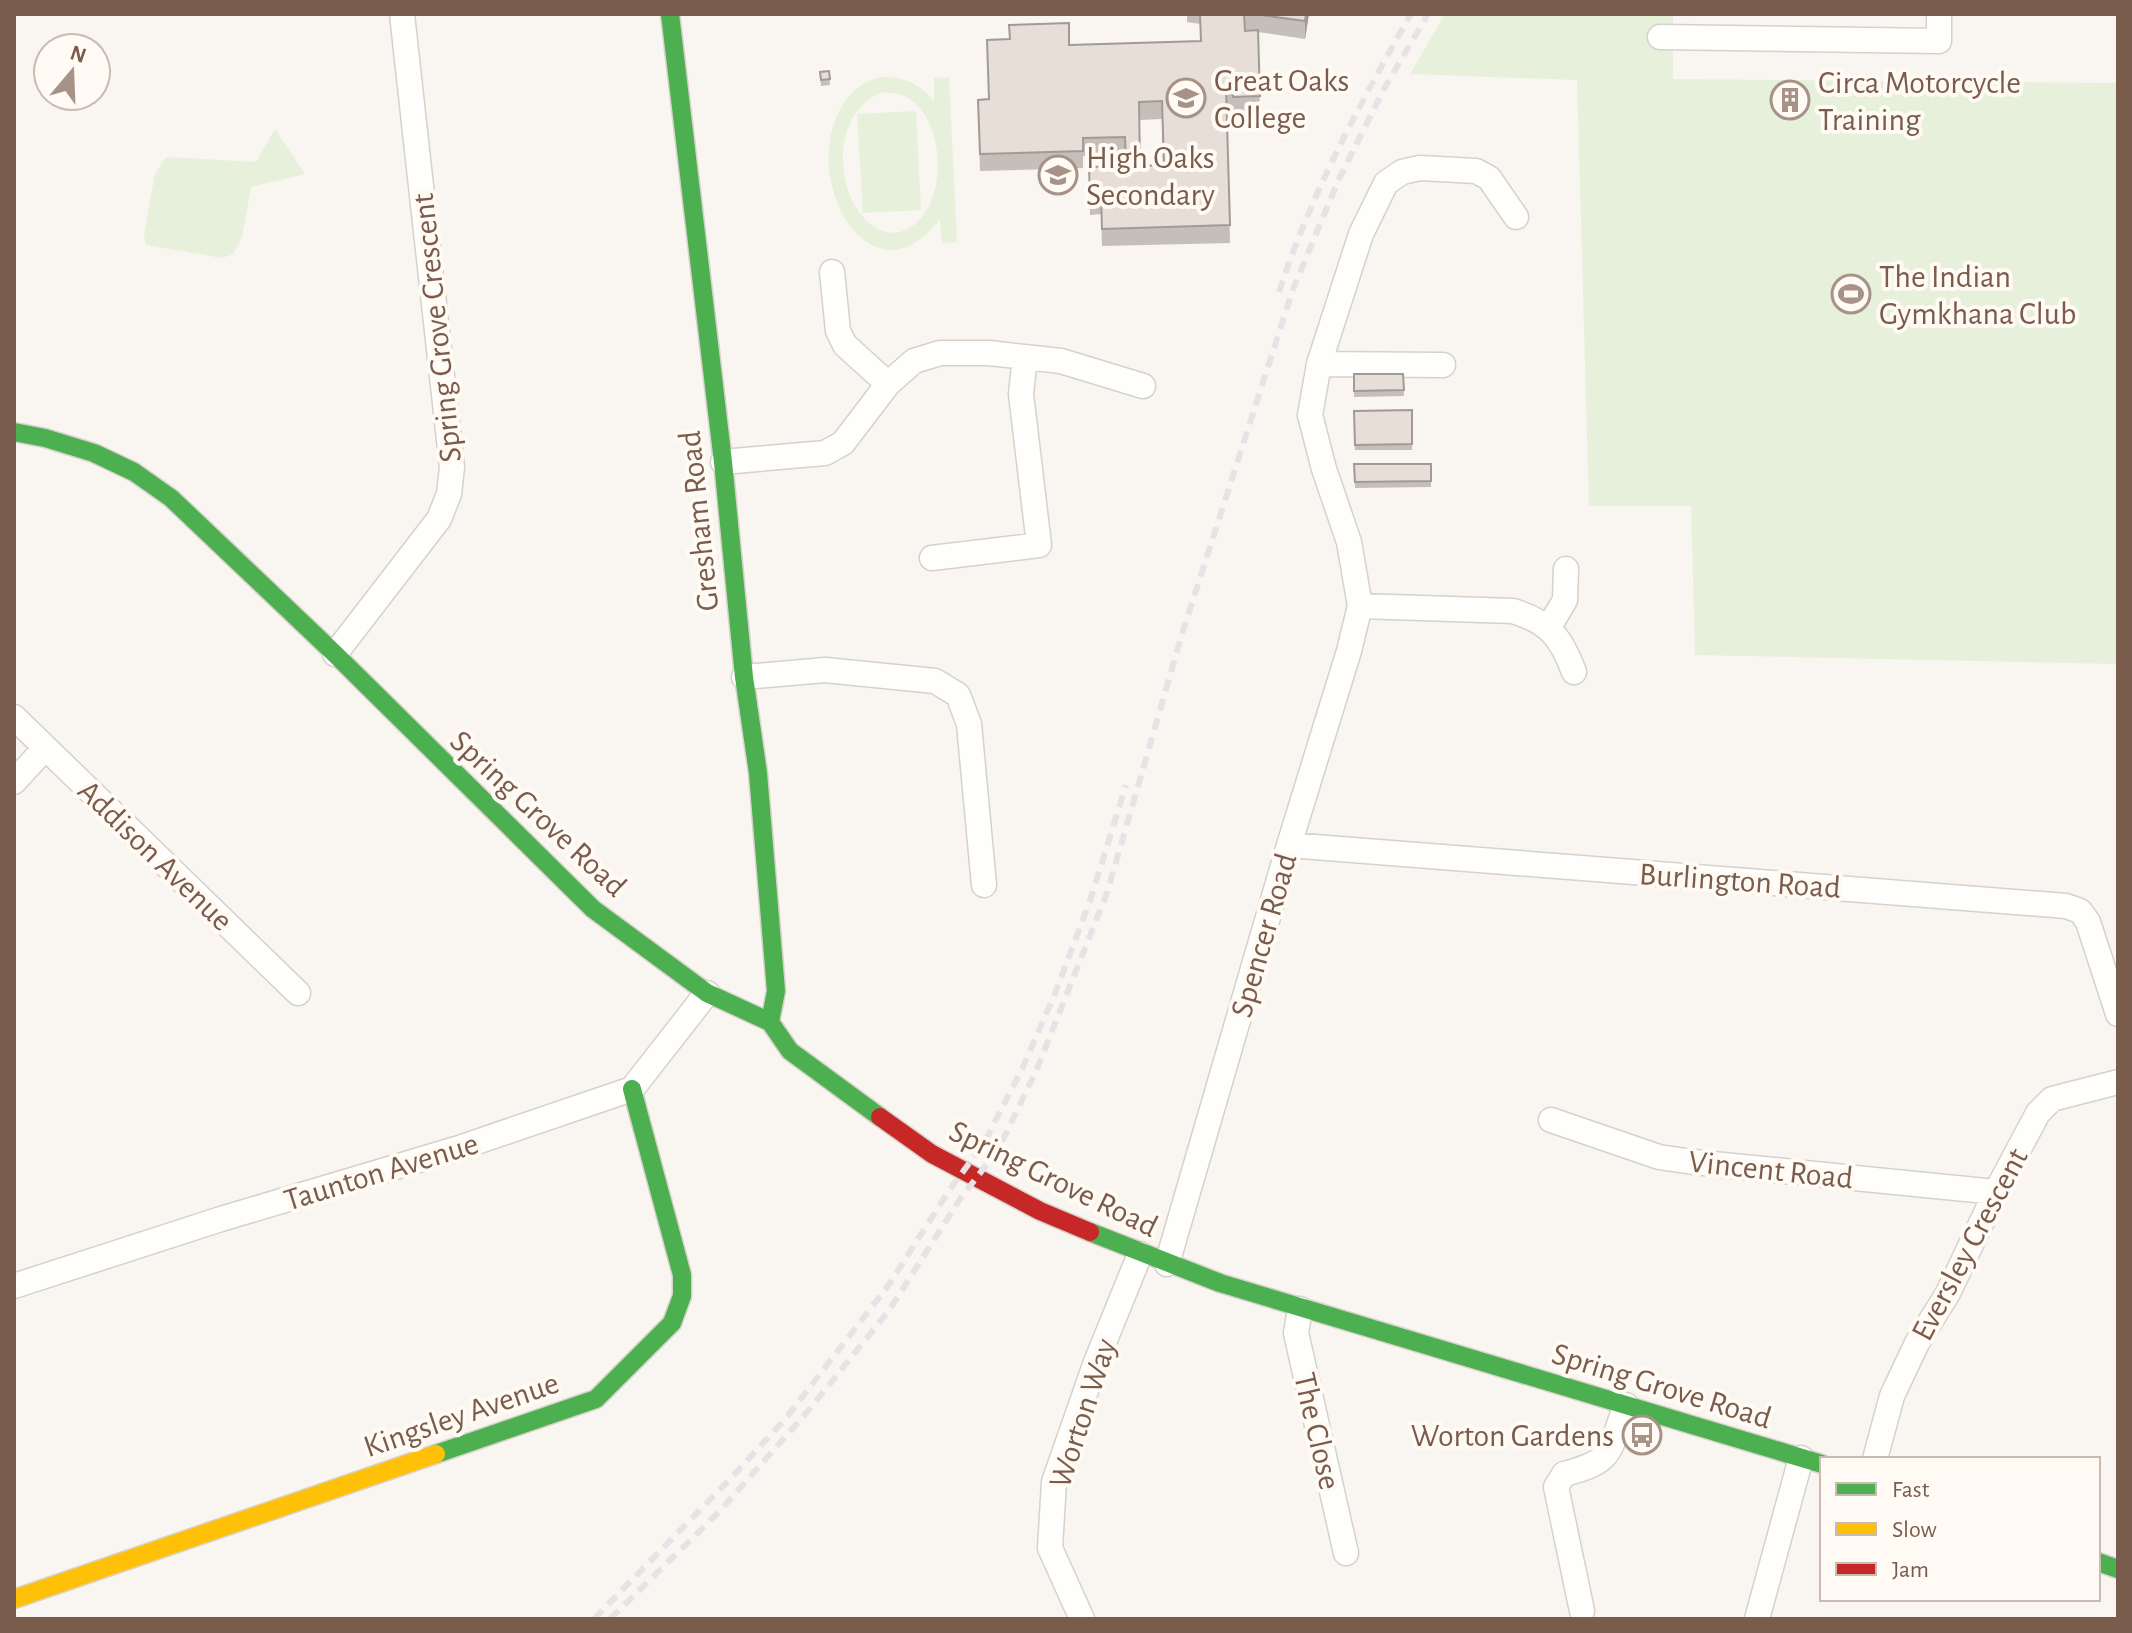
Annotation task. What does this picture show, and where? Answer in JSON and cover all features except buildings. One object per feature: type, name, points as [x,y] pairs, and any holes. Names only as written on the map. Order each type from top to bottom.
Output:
[{"type":"main road","name":"Gresham Road","points":[[670,14],[723,462],[744,677],[758,773],[776,991],[770,1022]]},
{"type":"main road","name":"Spring Grove Road","points":[[14,432],[94,453],[134,472],[171,498],[335,654],[593,909],[707,993],[770,1022],[790,1051],[932,1154],[1009,1197],[1167,1264],[1300,1309],[1812,1461]]},
{"type":"main road","name":"Kingsley Avenue","points":[[14,1599],[596,1399],[672,1323],[682,1296],[682,1275],[632,1089]]},
{"type":"street","name":"Spring Grove Crescent","points":[[335,654],[439,519],[449,494],[452,467],[402,14]]},
{"type":"street","points":[[1660,37],[1939,41],[1939,14]]},
{"type":"street","name":"Spencer Road","points":[[1167,1264],[1360,606],[1349,542],[1324,469],[1310,415],[1319,364],[1361,234],[1386,183],[1402,172],[1420,168],[1476,171],[1489,178],[1516,217]]},
{"type":"street","points":[[832,272],[838,331],[845,345],[888,384]]},
{"type":"street","points":[[723,462],[825,453],[843,443],[888,384],[914,361],[940,353],[989,353],[1061,361],[1143,386]]},
{"type":"street","points":[[932,558],[1039,545],[1021,394],[1025,357]]},
{"type":"street","points":[[1319,364],[1443,365]]},
{"type":"street","points":[[1549,627],[1565,600],[1566,569]]},
{"type":"street","points":[[1360,606],[1513,611],[1549,627],[1566,650],[1574,672]]},
{"type":"street","points":[[744,677],[825,670],[935,681],[958,695],[969,724],[984,885]]},
{"type":"street","name":"Addison Avenue","points":[[14,717],[298,993]]},
{"type":"street","points":[[14,782],[45,748]]},
{"type":"street","name":"Burlington Road","points":[[1289,845],[2066,906],[2080,911],[2088,922],[2118,1014]]},
{"type":"street","points":[[632,1089],[707,993]]},
{"type":"street","name":"Eversley Crescent","points":[[1876,1457],[1892,1396],[1917,1343],[1948,1293],[2038,1113],[2052,1099],[2118,1082]]},
{"type":"street","name":"Taunton Avenue","points":[[14,1286],[221,1219],[456,1149],[632,1089]]},
{"type":"street","name":"Vincent Road","points":[[1551,1120],[1659,1157],[1682,1161],[1996,1192]]},
{"type":"street","name":"Worton Way","points":[[1082,1619],[1050,1548],[1054,1482],[1096,1362],[1140,1254]]},
{"type":"street","name":"The Close","points":[[1300,1309],[1296,1333],[1346,1553]]},
{"type":"street","points":[[1582,1611],[1556,1487],[1564,1474],[1591,1467],[1606,1458],[1626,1405]]},
{"type":"street","points":[[1757,1619],[1812,1461]]},
{"type":"green space","name":"The Indian Gymkhana Club","points":[[1445,14],[1673,14],[1673,79],[2118,83],[2118,664],[1695,655],[1691,506],[1589,506],[1577,80],[1410,74]]},
{"type":"green space","points":[[882,77],[904,80],[917,86],[934,101],[934,78],[949,77],[957,242],[942,243],[940,219],[915,243],[891,250],[870,244],[851,228],[838,204],[830,175],[829,145],[837,116],[854,91]],"holes":[[[881,93],[903,95],[920,108],[931,127],[937,151],[937,176],[932,199],[921,219],[903,231],[893,233],[873,226],[855,205],[847,188],[843,150],[854,115],[866,102]]]},
{"type":"green space","points":[[916,111],[921,210],[863,213],[857,114]]},
{"type":"green space","points":[[275,129],[305,174],[251,187],[242,237],[233,254],[222,258],[146,245],[144,235],[155,174],[166,157],[256,162]]},
{"type":"railway","points":[[1279,292],[1306,220],[1338,150],[1411,14]]},
{"type":"railway","points":[[610,1619],[716,1515],[808,1411],[890,1309],[960,1199],[998,1150],[1036,1071],[1107,893],[1182,634],[1293,289],[1339,179],[1384,89],[1428,14]]},
{"type":"railway","points":[[594,1619],[786,1418],[888,1286],[948,1192],[984,1143],[1022,1069],[1054,996],[1090,901],[1126,785]]},
{"type":"traffic: fast","points":[[670,14],[723,462],[744,677],[758,773],[776,991],[770,1022]]},
{"type":"traffic: fast","points":[[14,432],[94,453],[134,472],[171,498],[335,654],[593,909],[707,993],[770,1022],[790,1051],[880,1117]]},
{"type":"traffic: fast","points":[[436,1454],[596,1399],[672,1323],[682,1296],[682,1275],[632,1089]]},
{"type":"traffic: fast","points":[[1090,1232],[1220,1283],[1820,1463]]},
{"type":"traffic: fast","points":[[2100,1563],[2118,1569]]},
{"type":"traffic: slow","points":[[14,1599],[436,1454]]},
{"type":"traffic: jam","points":[[880,1117],[932,1154],[1040,1211],[1090,1232]]},
{"type":"place","name":"Great Oaks College","points":[[1186,98]]},
{"type":"place","name":"Circa Motorcycle Training","points":[[1790,100]]},
{"type":"place","name":"High Oaks Secondary","points":[[1058,175]]},
{"type":"place","name":"The Indian Gymkhana Club","points":[[1851,294]]},
{"type":"place","name":"Worton Gardens","points":[[1642,1435]]}]
